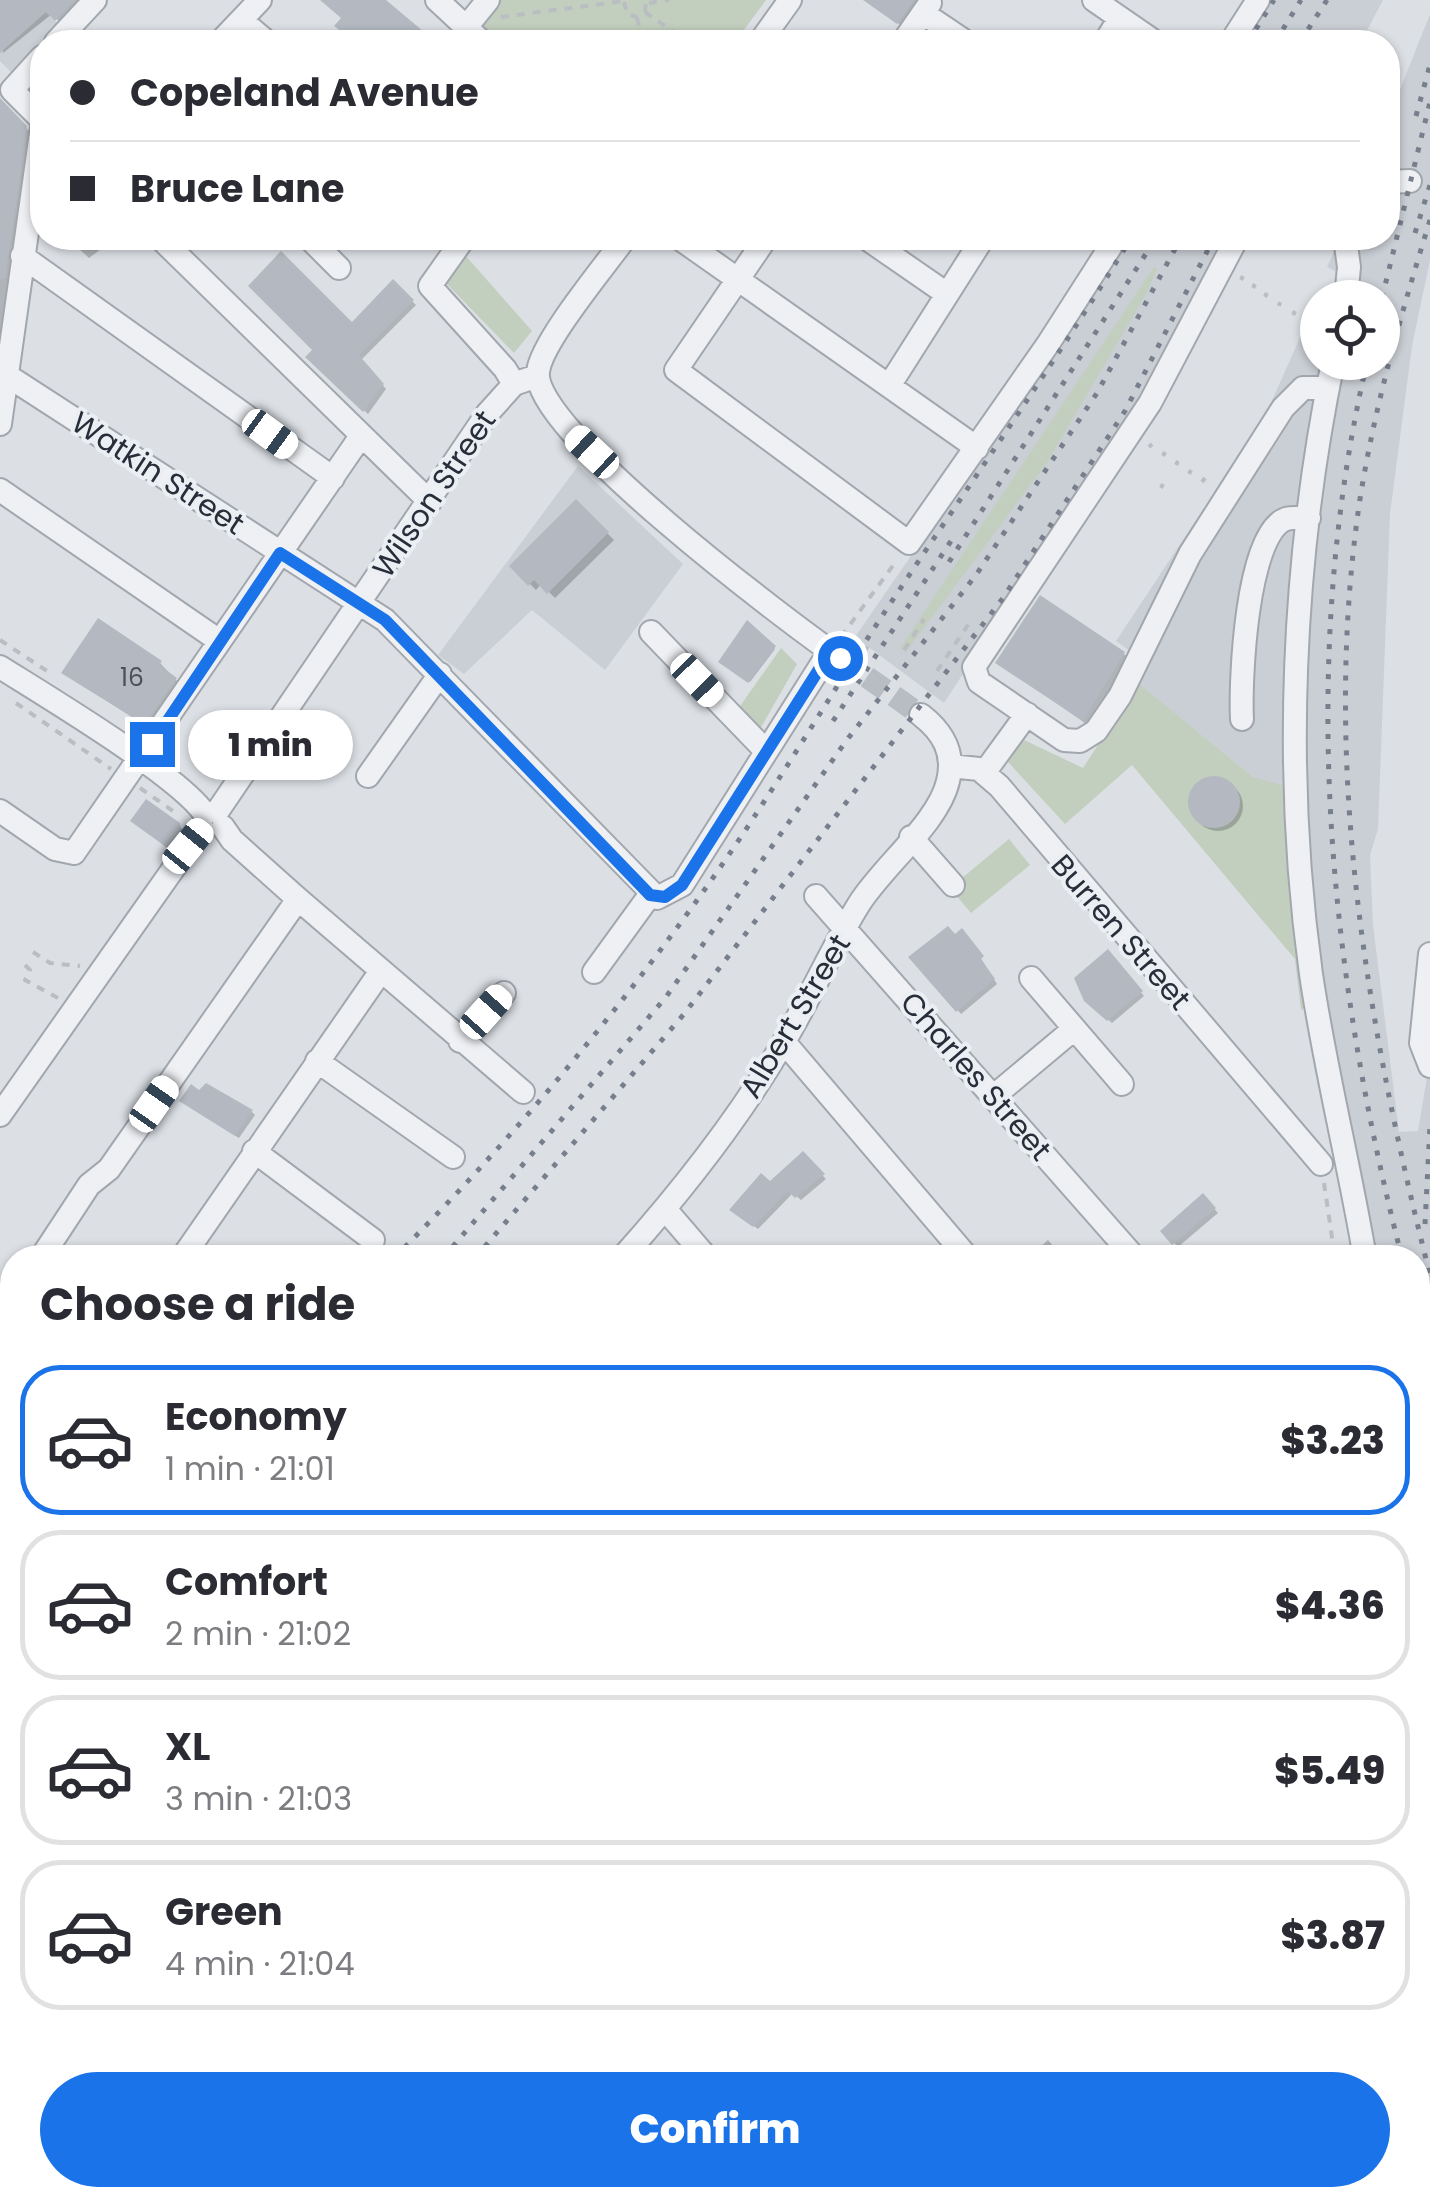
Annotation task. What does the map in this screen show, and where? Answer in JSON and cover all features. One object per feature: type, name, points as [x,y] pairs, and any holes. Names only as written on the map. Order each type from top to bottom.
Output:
[{"type":"street","points":[[67,30],[95,0]]},
{"type":"street","points":[[233,30],[260,0]]},
{"type":"street","points":[[437,0],[470,30]]},
{"type":"street","points":[[476,30],[488,0]]},
{"type":"street","points":[[774,30],[790,0]]},
{"type":"street","points":[[1094,0],[1138,30]]},
{"type":"street","points":[[1239,30],[1258,0]]},
{"type":"street","points":[[911,30],[928,6],[953,30]]},
{"type":"street","points":[[1113,30],[1120,18]]},
{"type":"street","points":[[242,21],[253,30]]},
{"type":"street","points":[[30,70],[12,90],[30,110]]},
{"type":"street","points":[[0,424],[4,372],[30,203]]},
{"type":"street","points":[[172,250],[430,502]]},
{"type":"street","points":[[322,250],[340,268]]},
{"type":"street","points":[[456,250],[430,286],[514,384]]},
{"type":"street","points":[[594,972],[657,896],[682,885],[766,751],[843,651],[710,559],[569,432],[546,404],[537,376],[550,344],[617,250]]},
{"type":"street","points":[[695,250],[977,448]]},
{"type":"street","points":[[757,250],[676,370],[908,544],[977,448],[1108,250]]},
{"type":"street","points":[[883,250],[947,294]]},
{"type":"street","points":[[889,386],[975,250]]},
{"type":"street","points":[[1231,250],[1150,403],[974,668],[979,682],[1072,742],[1096,731],[1135,668],[1190,554],[1283,408],[1302,388],[1328,388]]},
{"type":"street","points":[[1347,250],[1349,267]]},
{"type":"street","points":[[1348,280],[1353,250]]},
{"type":"street","points":[[22,256],[333,478]]},
{"type":"street","name":"Watkin Street","points":[[4,372],[385,620],[657,896]]},
{"type":"street","name":"Wilson Street","points":[[0,1115],[430,502],[487,414],[514,384],[537,376]]},
{"type":"street","points":[[1330,380],[1309,518],[1296,709],[1298,842],[1311,975],[1336,1099],[1343,1162],[1362,1245]]},
{"type":"street","points":[[0,811],[56,849],[74,853],[361,436]]},
{"type":"street","points":[[0,490],[218,640]]},
{"type":"street","points":[[1242,719],[1239,670],[1260,552],[1286,518],[1309,518]]},
{"type":"street","points":[[652,632],[766,751]]},
{"type":"street","points":[[0,668],[134,771],[197,802],[206,820],[524,1092]]},
{"type":"street","points":[[368,776],[440,674]]},
{"type":"street","points":[[921,715],[942,735],[950,766],[984,773],[1026,714]]},
{"type":"street","name":"Albert Street","points":[[633,1245],[665,1209],[756,1086],[848,928],[858,904],[941,799],[950,766]]},
{"type":"street","name":"Burren Street","points":[[984,773],[1321,1164]]},
{"type":"street","points":[[911,837],[953,885]]},
{"type":"street","name":"Charles Street","points":[[816,896],[1124,1245]]},
{"type":"street","points":[[50,1245],[89,1185],[108,1170],[298,899]]},
{"type":"street","points":[[1430,954],[1421,1043],[1430,1066]]},
{"type":"street","points":[[191,1245],[381,971]]},
{"type":"street","points":[[1031,978],[1122,1084]]},
{"type":"street","points":[[460,1041],[504,992]]},
{"type":"street","points":[[994,1096],[1074,1029]]},
{"type":"street","points":[[784,1042],[957,1245]]},
{"type":"street","points":[[317,1061],[453,1158]]},
{"type":"street","points":[[254,1151],[373,1240]]},
{"type":"street","points":[[665,1209],[696,1245]]},
{"type":"path","points":[[492,30],[624,0],[628,14],[637,16],[645,12],[650,1],[669,0]]},
{"type":"path","points":[[645,12],[671,30]]},
{"type":"path","points":[[637,16],[640,30]]},
{"type":"path","points":[[843,651],[908,544]]},
{"type":"path","points":[[966,614],[978,624]]},
{"type":"path","points":[[904,650],[924,619]]},
{"type":"path","points":[[937,671],[972,620]]},
{"type":"path","points":[[843,651],[868,646]]},
{"type":"path","points":[[16,703],[134,771],[206,820]]},
{"type":"path","points":[[34,952],[50,963],[88,967]]},
{"type":"path","points":[[25,965],[30,970],[25,980],[66,1003]]},
{"type":"path","points":[[1321,1164],[1333,1245]]},
{"type":"shaded area","points":[[0,0],[33,0],[61,27],[30,30],[30,60],[15,76],[0,61]]},
{"type":"shaded area","points":[[1271,0],[1383,0],[1367,30],[1252,30]]},
{"type":"shaded area","points":[[1430,14],[1430,260],[1412,346],[1390,514],[1378,829],[1370,855],[1373,925],[1399,1132],[1418,1131],[1430,1059],[1430,1245],[1352,1245],[1291,865],[1253,777],[1135,681],[1131,652],[1116,641],[1204,508],[1211,512],[1221,496],[1214,492],[1265,416],[1300,338],[1300,380],[1400,380],[1400,280],[1336,280],[1339,273],[1327,267],[1335,250],[1400,250],[1400,90]]},
{"type":"shaded area","points":[[1115,250],[1216,250],[1188,311],[1120,433],[944,703],[855,637],[1026,389]]},
{"type":"shaded area","points":[[578,466],[683,564],[605,670],[532,610],[464,674],[438,655]]},
{"type":"green space","points":[[501,0],[766,0],[744,30],[478,29]]},
{"type":"green space","points":[[465,255],[532,331],[514,353],[447,284]]},
{"type":"green space","points":[[1154,267],[1157,269],[1146,294],[1048,461],[906,652],[900,648]]},
{"type":"green space","points":[[781,648],[797,664],[759,731],[738,709]]},
{"type":"green space","points":[[1138,683],[1253,777],[1288,787],[1306,1006],[1301,1010],[1295,959],[1132,765],[1065,824],[1008,762],[1022,739],[1083,768]]},
{"type":"green space","points":[[1009,839],[1030,865],[971,913],[950,888]]},
{"type":"building","points":[[0,0],[75,0],[55,21],[46,12],[0,53]]},
{"type":"building","points":[[320,0],[386,0],[422,30],[339,30],[334,26],[341,18]]},
{"type":"building","points":[[863,0],[914,0],[897,24]]},
{"type":"building","points":[[0,98],[27,126],[5,279],[0,279]]},
{"type":"building","points":[[281,251],[352,322],[393,279],[414,300],[359,355],[384,384],[363,412],[305,357],[312,350],[248,286]]},
{"type":"building","points":[[576,499],[609,532],[547,594],[534,580],[528,586],[509,566]]},
{"type":"building","points":[[1040,595],[1125,652],[1083,721],[995,663]]},
{"type":"building","points":[[98,618],[162,661],[159,665],[177,678],[144,724],[61,673]]},
{"type":"building","points":[[747,620],[776,646],[748,683],[718,662]]},
{"type":"building","points":[[1214,776],[1232,784],[1240,802],[1232,820],[1214,828],[1196,820],[1188,802],[1196,784]]},
{"type":"building","points":[[146,799],[180,823],[181,831],[169,849],[130,821]]},
{"type":"building","points":[[948,926],[955,934],[962,928],[984,956],[981,959],[995,979],[956,1012],[908,957]]},
{"type":"building","points":[[1108,949],[1143,991],[1107,1021],[1084,1001],[1074,978]]},
{"type":"building","points":[[206,1083],[253,1110],[235,1136],[179,1101],[191,1084],[199,1090]]},
{"type":"building","points":[[803,1151],[825,1174],[795,1198],[788,1191],[753,1227],[729,1210],[761,1173],[770,1181]]},
{"type":"building","points":[[1203,1193],[1216,1208],[1172,1245],[1160,1231]]},
{"type":"tunnel","points":[[840,658],[921,715]]},
{"type":"railway","points":[[1255,30],[1274,0]]},
{"type":"railway","points":[[1282,30],[1301,0]]},
{"type":"railway","points":[[1308,30],[1327,0]]},
{"type":"railway","points":[[1416,116],[1430,65]]},
{"type":"railway","points":[[1400,224],[1430,102]]},
{"type":"railway","points":[[1415,233],[1430,185]]},
{"type":"railway","points":[[1423,1245],[1369,987],[1348,793],[1345,695],[1349,597],[1366,463],[1390,358],[1430,220]]},
{"type":"railway","points":[[407,1245],[520,1124],[674,932],[755,815],[1124,250]]},
{"type":"railway","points":[[949,562],[1148,250]]},
{"type":"railway","points":[[454,1245],[666,997],[846,741],[976,575],[1097,393],[1174,250]]},
{"type":"railway","points":[[486,1245],[684,1014],[1003,598],[1125,411],[1208,250]]},
{"type":"railway","points":[[1386,280],[1394,250]]},
{"type":"railway","points":[[1364,380],[1346,474],[1333,586],[1328,699],[1330,812],[1355,1036],[1399,1245]]},
{"type":"railway","points":[[833,721],[951,541]]},
{"type":"railway","points":[[1425,1224],[1430,1126]]},
{"type":"route","points":[[152,744],[218,640],[229,630],[280,553],[385,620],[650,895],[665,897],[682,885],[830,652],[840,658]]}]
